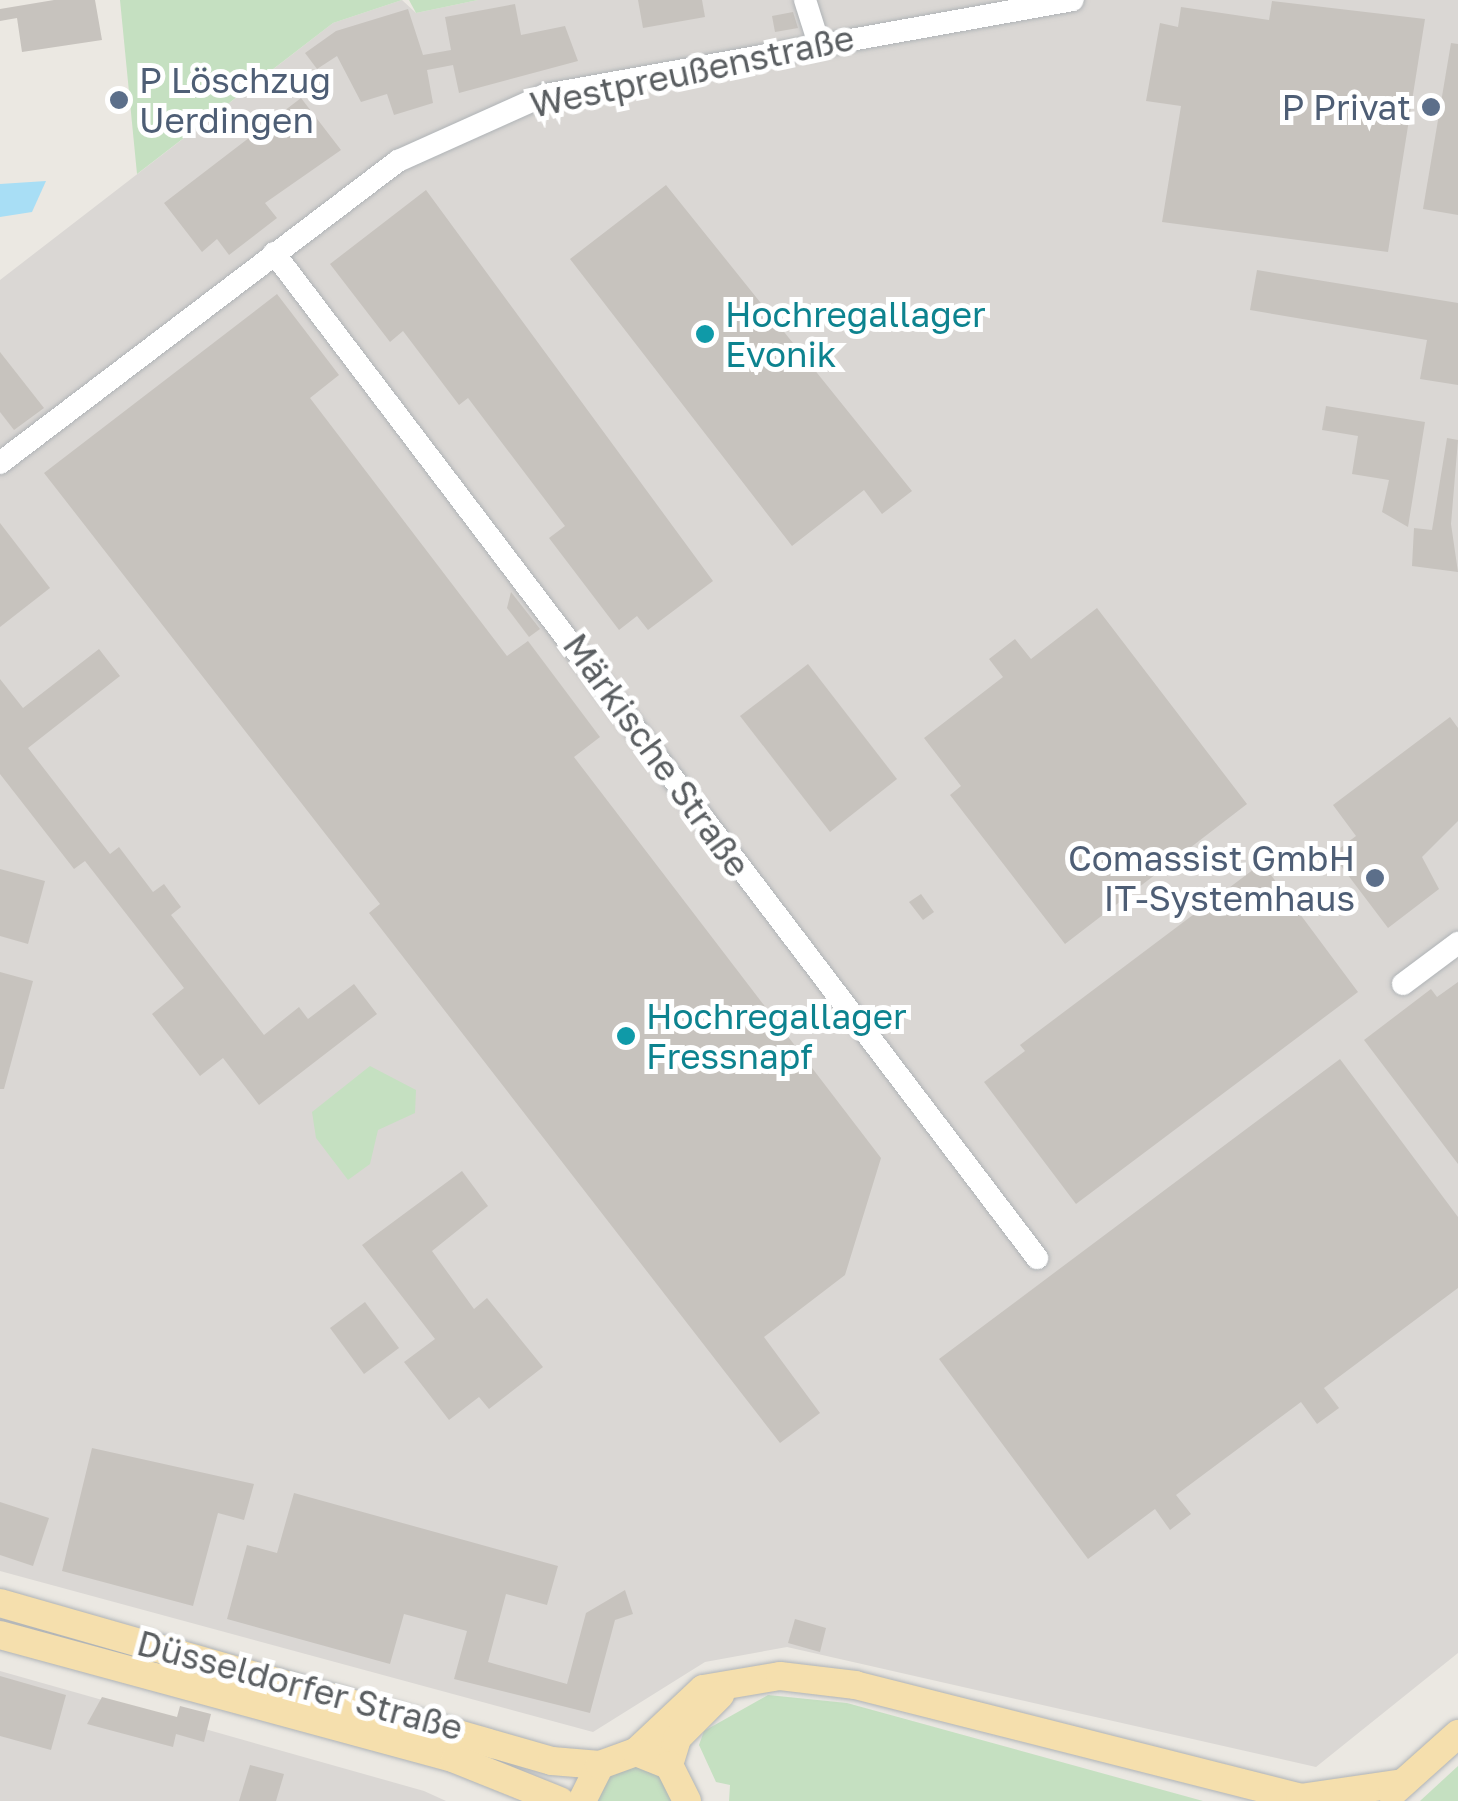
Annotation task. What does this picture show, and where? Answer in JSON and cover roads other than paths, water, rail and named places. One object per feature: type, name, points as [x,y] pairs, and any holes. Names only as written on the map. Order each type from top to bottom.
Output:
[{"type":"main road","name":"Düsseldorfer Straße","points":[[0,1603],[552,1761],[600,1765]]},
{"type":"main road","name":"Düsseldorfer Straße","points":[[0,1635],[455,1759],[560,1801]]},
{"type":"main road","points":[[582,1801],[600,1765],[636,1752],[703,1689],[780,1676],[855,1685],[1321,1800],[1393,1792],[1458,1734]]},
{"type":"main road","points":[[687,1801],[670,1766],[677,1738],[733,1684]]},
{"type":"main road","points":[[636,1752],[670,1766]]},
{"type":"main road","points":[[1201,1773],[1244,1801]]},
{"type":"street","points":[[805,0],[818,41]]},
{"type":"street","name":"Westpreußenstraße","points":[[0,463],[398,161],[546,96],[818,41],[1073,0]]},
{"type":"street","name":"Märkische Straße","points":[[274,253],[1037,1258]]},
{"type":"street","points":[[1403,984],[1458,943]]},
{"type":"water","points":[[46,181],[32,212],[0,217],[0,184]]},
{"type":"place","name":"P Löschzug Uerdingen","points":[[119,100]]},
{"type":"place","name":"P Privat","points":[[1431,107]]},
{"type":"place","name":"Hochregallager Evonik","points":[[705,334]]},
{"type":"place","name":"Comassist GmbH IT-Systemhaus","points":[[1375,878]]},
{"type":"place","name":"Hochregallager Fressnapf","points":[[626,1036]]}]
